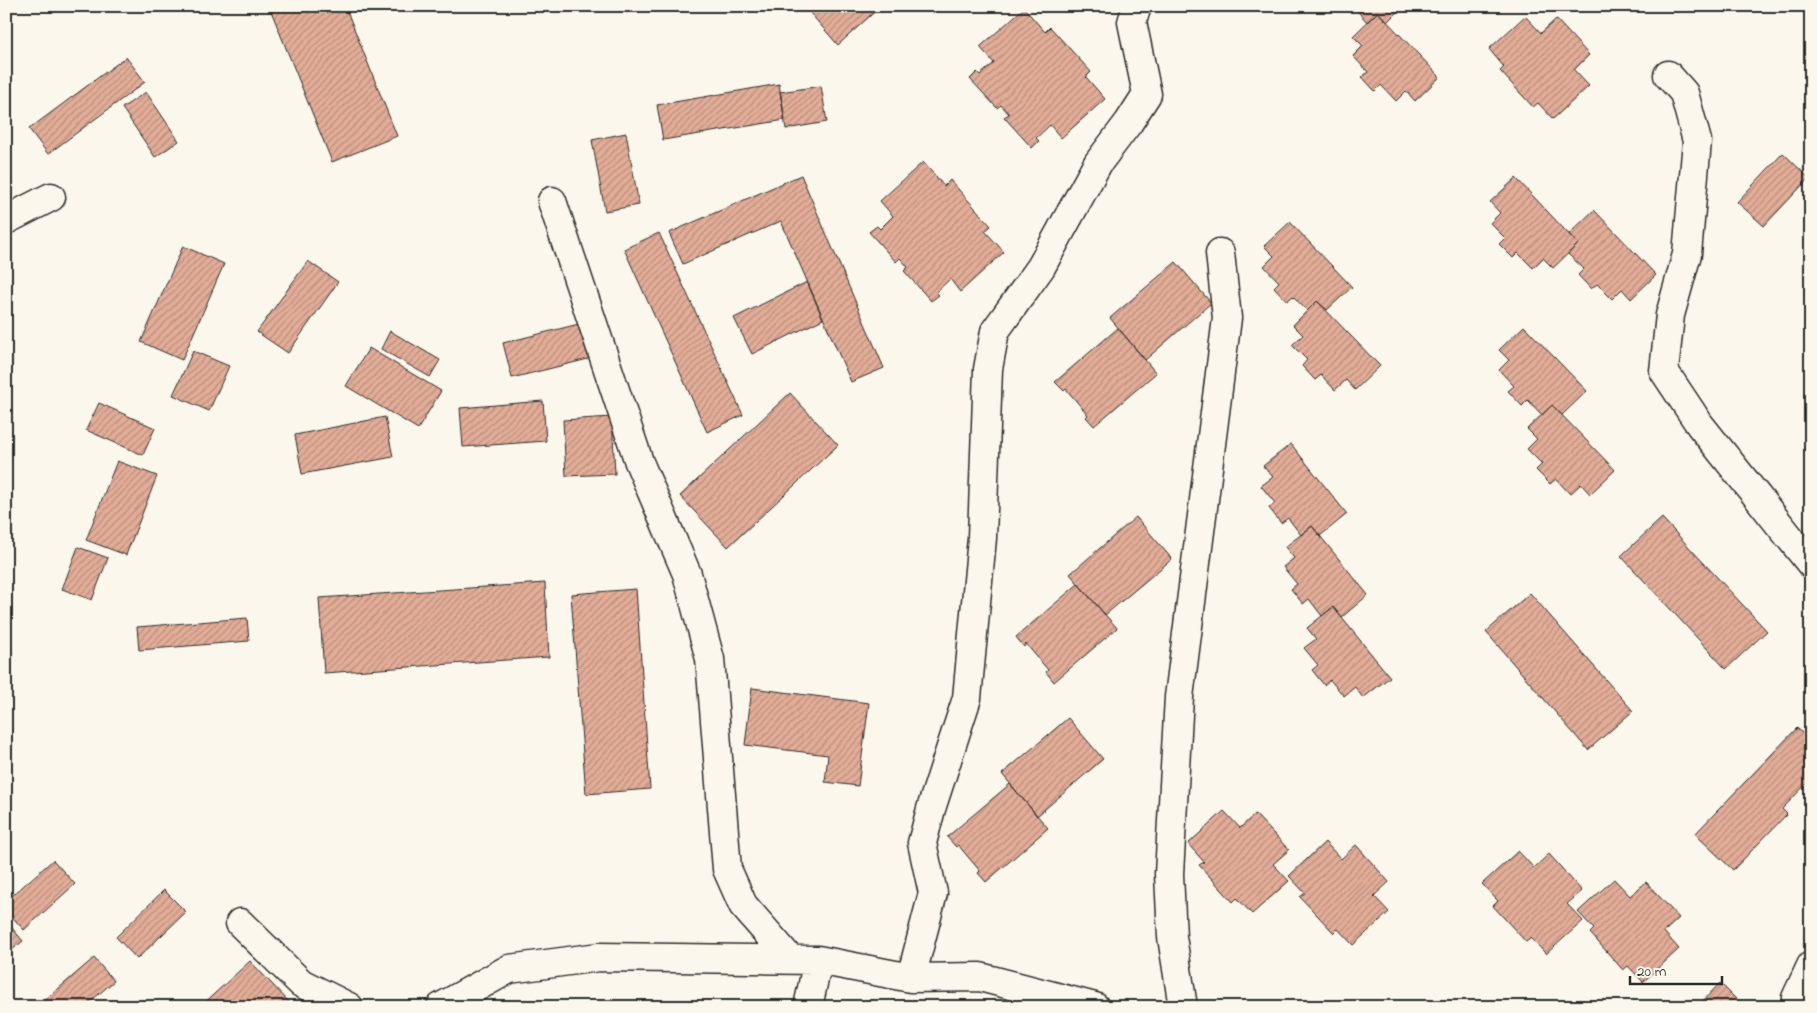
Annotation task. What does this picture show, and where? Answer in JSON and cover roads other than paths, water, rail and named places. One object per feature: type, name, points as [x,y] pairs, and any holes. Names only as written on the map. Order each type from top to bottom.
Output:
[{"type":"street","points":[[911,978],[933,893],[922,843],[930,809],[967,698],[982,538],[988,369],[995,330],[1041,268],[1098,163],[1129,122],[1147,94],[1132,22],[1137,6]]},
{"type":"street","points":[[1668,75],[1684,93],[1697,142],[1687,254],[1670,315],[1664,371],[1700,425],[1811,564]]},
{"type":"street","points":[[6,220],[51,198]]},
{"type":"street","points":[[552,201],[639,462],[687,574],[710,659],[727,868],[743,905],[790,960]]},
{"type":"street","points":[[1183,1007],[1172,937],[1169,874],[1179,697],[1227,318],[1220,253]]},
{"type":"street","points":[[240,923],[301,983],[349,1007]]},
{"type":"street","points":[[441,1007],[509,969],[599,957],[818,960],[911,978],[980,977],[1094,1007]]},
{"type":"street","points":[[808,1007],[818,960]]},
{"type":"street","points":[[1799,1007],[1796,998],[1811,966]]}]
